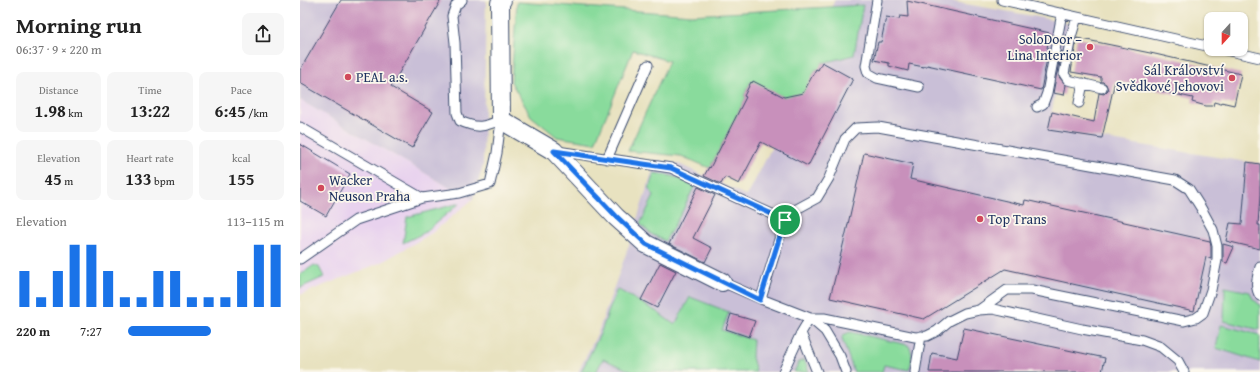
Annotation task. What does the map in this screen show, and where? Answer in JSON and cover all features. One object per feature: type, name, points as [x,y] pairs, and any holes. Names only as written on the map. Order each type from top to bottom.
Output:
[{"type":"street","points":[[502,0],[500,3],[501,120],[554,151],[616,216],[646,244],[722,282]]},
{"type":"lane","points":[[300,259],[356,220],[422,198],[459,193],[490,184],[497,153],[501,120],[483,127],[470,126],[460,121],[457,113],[455,43],[452,16],[456,5],[462,0]]},
{"type":"lane","points":[[877,0],[866,66],[868,73],[877,78],[919,87]]},
{"type":"lane","points":[[1002,0],[1204,45]]},
{"type":"lane","points":[[1037,107],[1044,104],[1048,93],[1062,13]]},
{"type":"lane","points":[[1077,17],[1071,37],[1064,74],[1068,80],[1102,88]]},
{"type":"lane","points":[[1248,55],[1260,58]]},
{"type":"lane","points":[[607,159],[648,65]]},
{"type":"lane","points":[[1079,103],[1083,83]]},
{"type":"lane","points":[[300,127],[422,198]]},
{"type":"lane","points":[[760,300],[785,220],[793,211],[817,198],[829,178],[845,139],[856,128],[878,127],[1175,180],[1189,189],[1213,230],[1217,246],[1217,260],[1204,314],[1196,318],[1184,321],[1032,290],[1007,290],[979,310]]},
{"type":"lane","points":[[554,151],[671,168],[785,220]]},
{"type":"lane","points":[[1260,267],[1256,281],[1257,292],[1260,296]]},
{"type":"lane","points":[[722,282],[760,300],[810,318],[824,318],[915,337],[927,336],[937,331],[949,321],[965,313],[993,309],[1082,329],[1142,340],[1161,347],[1178,361],[1184,372]]},
{"type":"lane","points":[[783,372],[801,333],[810,318]]},
{"type":"lane","points":[[810,318],[825,331],[840,356],[846,372]]},
{"type":"lane","points":[[801,333],[817,372]]},
{"type":"lane","points":[[915,372],[921,336]]},
{"type":"shaded area","points":[[300,0],[486,0],[483,165],[473,199],[459,193],[300,100]]},
{"type":"shaded area","points":[[835,0],[943,0],[1069,24],[1048,130],[1260,164],[1260,372],[578,372],[598,332],[629,245],[656,160],[679,164],[747,196],[779,133],[785,97]]},
{"type":"shaded area","points":[[300,100],[459,193],[473,199],[432,233],[382,262],[300,295]]},
{"type":"green space","points":[[517,2],[692,15],[863,5],[854,55],[822,63],[819,70],[816,69],[803,100],[784,97],[750,83],[744,96],[746,97],[710,168],[681,156],[628,151],[669,61],[633,50],[595,143],[557,137],[531,116],[511,82]]},
{"type":"green space","points":[[654,173],[672,176],[695,185],[682,212],[665,241],[651,234],[640,224],[654,196],[649,189]]},
{"type":"green space","points":[[460,203],[424,233],[403,243],[407,217]]},
{"type":"green space","points":[[314,265],[319,267],[324,277],[300,288],[300,275]]},
{"type":"green space","points":[[1225,287],[1250,292],[1253,299],[1260,305],[1260,330],[1224,321]]},
{"type":"green space","points":[[617,289],[657,312],[675,325],[690,297],[729,312],[722,330],[753,340],[752,357],[756,372],[633,372],[603,359],[596,372],[581,372],[600,334]]},
{"type":"green space","points":[[1221,325],[1260,335],[1260,362],[1216,348]]},
{"type":"green space","points":[[850,332],[908,345],[912,357],[909,370],[884,365],[882,372],[854,372],[842,339],[843,335]]},
{"type":"green space","points":[[804,360],[809,372],[794,372],[799,362]]},
{"type":"building","name":"PEAL a.s.","points":[[341,0],[441,0],[391,87],[433,112],[412,148],[300,83],[300,70]]},
{"type":"building","points":[[907,1],[1050,33],[1047,48],[1049,48],[1041,90],[927,65],[924,67],[909,64],[908,71],[889,66],[889,63],[874,60],[878,42],[881,42],[886,17],[899,19],[900,16],[908,17]]},
{"type":"building","points":[[1077,38],[1241,74],[1234,105],[1214,102],[1213,106],[1206,106],[1192,102],[1193,98],[1115,81],[1102,138],[1048,130],[1052,112],[1094,122],[1099,93],[1104,94],[1108,90],[1106,84],[1101,81],[1101,77],[1071,72]]},
{"type":"building","points":[[1061,51],[1058,73],[1059,77],[1066,85],[1064,95],[1053,93]]},
{"type":"building","points":[[822,62],[853,79],[808,166],[761,142],[739,184],[725,177],[721,184],[704,176],[709,167],[710,168],[746,97],[744,96],[751,82],[752,83],[753,81],[784,97],[803,93],[816,69],[818,70]]},
{"type":"building","name":"Wacker Neuson Praha","points":[[300,144],[350,174],[326,216],[300,201]]},
{"type":"building","name":"Top Trans","points":[[864,153],[913,164],[910,179],[1024,205],[1025,200],[1210,241],[1211,259],[1206,257],[1194,311],[1005,269],[924,319],[830,298]]},
{"type":"building","points":[[1247,162],[1260,164],[1258,225],[1260,225],[1260,249],[1226,241],[1230,223],[1242,224]]},
{"type":"building","points":[[698,187],[715,195],[693,238],[712,248],[705,262],[669,244]]},
{"type":"building","points":[[1223,244],[1234,247],[1227,263],[1223,262]]},
{"type":"building","points":[[660,263],[676,271],[657,308],[641,300]]},
{"type":"building","points":[[731,314],[755,321],[749,337],[726,329]]},
{"type":"building","points":[[964,328],[1105,358],[1102,372],[929,372],[932,353],[957,358]]},
{"type":"place","name":"SoloDoor – Lina Interior","points":[[1090,47]]},
{"type":"place","name":"PEAL a.s.","points":[[348,77]]},
{"type":"place","name":"Sál Království Svědkové Jehovovi","points":[[1232,78]]},
{"type":"place","name":"Wacker Neuson Praha","points":[[321,188]]},
{"type":"place","name":"Top Trans","points":[[980,219]]},
{"type":"route","points":[[554,151],[671,168],[683,172],[785,220],[760,300],[646,244],[616,216],[554,151]]}]
